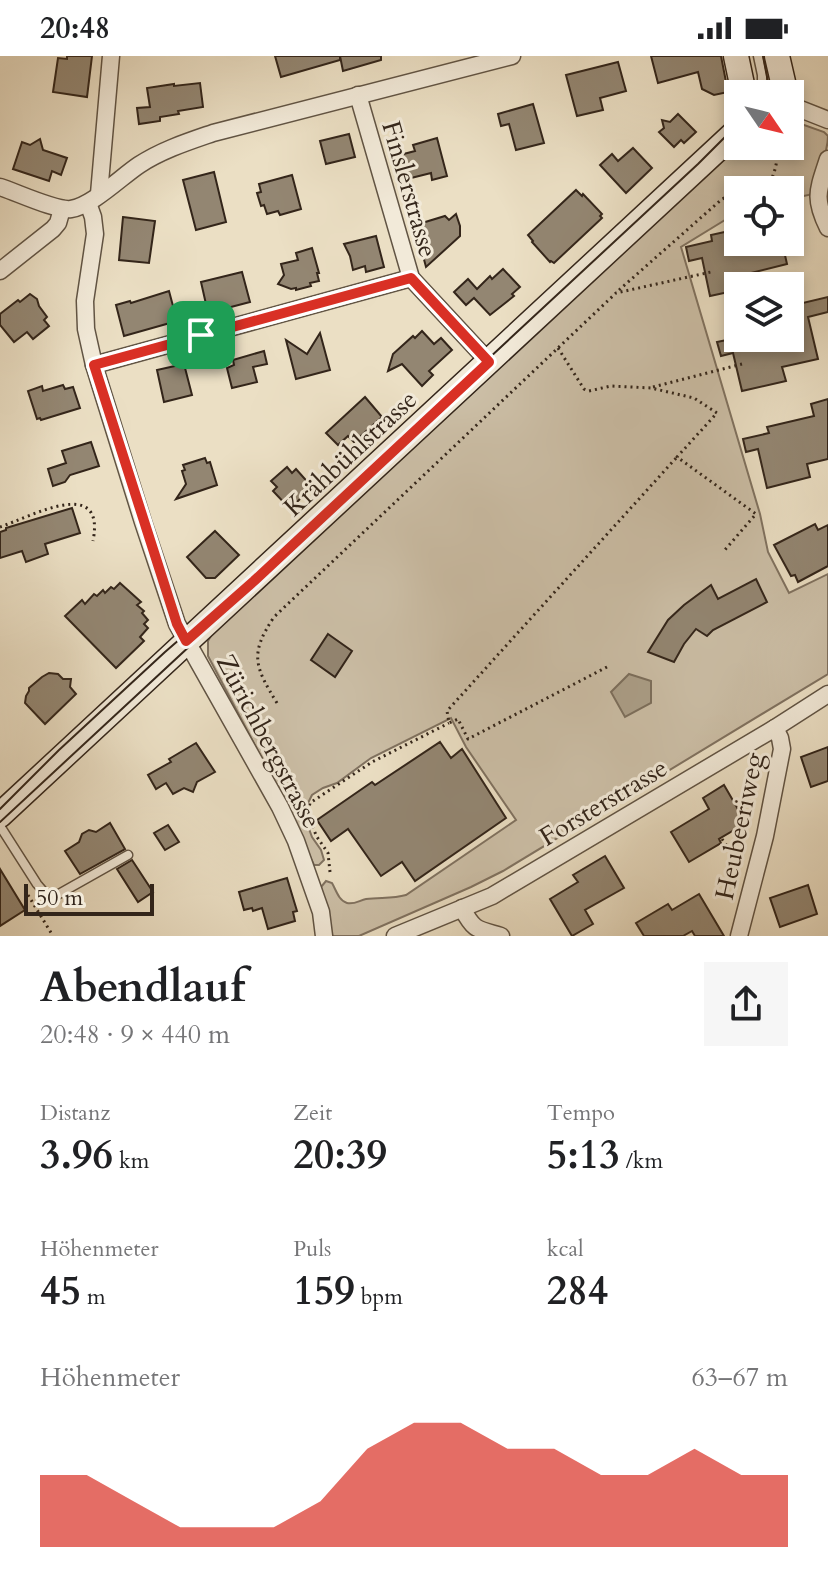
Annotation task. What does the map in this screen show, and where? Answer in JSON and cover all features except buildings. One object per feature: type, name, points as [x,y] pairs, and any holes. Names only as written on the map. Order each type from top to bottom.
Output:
[{"type":"street","name":"Zürichbergstrasse","points":[[111,56],[93,198],[95,234],[84,314],[94,365],[177,624],[280,807],[296,841],[321,912],[324,936]]},
{"type":"street","points":[[0,187],[62,209],[73,209],[172,147],[237,126],[512,56]]},
{"type":"street","points":[[736,56],[741,80]]},
{"type":"street","points":[[777,56],[783,80]]},
{"type":"street","name":"Finslerstrasse","points":[[358,95],[411,278],[489,362]]},
{"type":"street","points":[[804,111],[828,120]]},
{"type":"street","name":"Krähbühlstrasse","points":[[0,815],[724,143]]},
{"type":"street","points":[[828,159],[817,194],[818,206],[828,228]]},
{"type":"street","points":[[0,271],[53,229],[62,209]]},
{"type":"street","points":[[94,365],[411,278]]},
{"type":"street","name":"Forsterstrasse","points":[[395,936],[492,896],[828,694]]},
{"type":"street","name":"Heubeeriweg","points":[[739,936],[765,836],[782,749],[775,728]]},
{"type":"street","points":[[462,908],[475,928],[501,936]]},
{"type":"lane","points":[[758,56],[762,80]]},
{"type":"lane","points":[[0,826],[50,899],[128,855]]},
{"type":"path","points":[[804,190],[813,193]]},
{"type":"path","points":[[277,703],[258,670],[262,636],[274,617],[616,293],[724,198]]},
{"type":"path","points":[[616,293],[711,272]]},
{"type":"path","points":[[449,723],[447,711],[717,413],[694,398],[651,388],[611,386],[589,391],[584,389],[558,348]]},
{"type":"path","points":[[651,388],[742,364]]},
{"type":"path","points":[[677,457],[756,514],[723,552]]},
{"type":"path","points":[[0,527],[67,503],[84,505],[92,511],[95,520],[93,541]]},
{"type":"path","points":[[330,872],[328,853],[309,819],[310,803],[372,762],[449,723],[458,719],[468,739],[607,667]]},
{"type":"path","points":[[722,839],[732,853],[765,836]]},
{"type":"shaded area","points":[[804,125],[828,136],[813,194],[804,196],[804,176],[724,176],[724,221],[681,247],[760,514],[768,552],[789,593],[828,574],[828,674],[503,871],[359,936],[333,936],[321,887],[326,881],[332,883],[340,898],[347,903],[406,895],[516,820],[466,747],[451,718],[371,758],[337,783],[312,795],[305,818],[324,860],[314,865],[208,656],[208,641],[724,159],[804,160]]},
{"type":"shaded area","points":[[629,674],[651,681],[651,703],[625,717],[611,692]]},
{"type":"tram line","points":[[763,56],[768,80]]},
{"type":"tram line","points":[[0,809],[59,750],[278,554],[724,138]]},
{"type":"tram line","points":[[0,822],[220,618]]},
{"type":"route","points":[[411,278],[489,362],[186,641],[177,624],[143,522],[94,365],[201,335],[411,278]]}]
